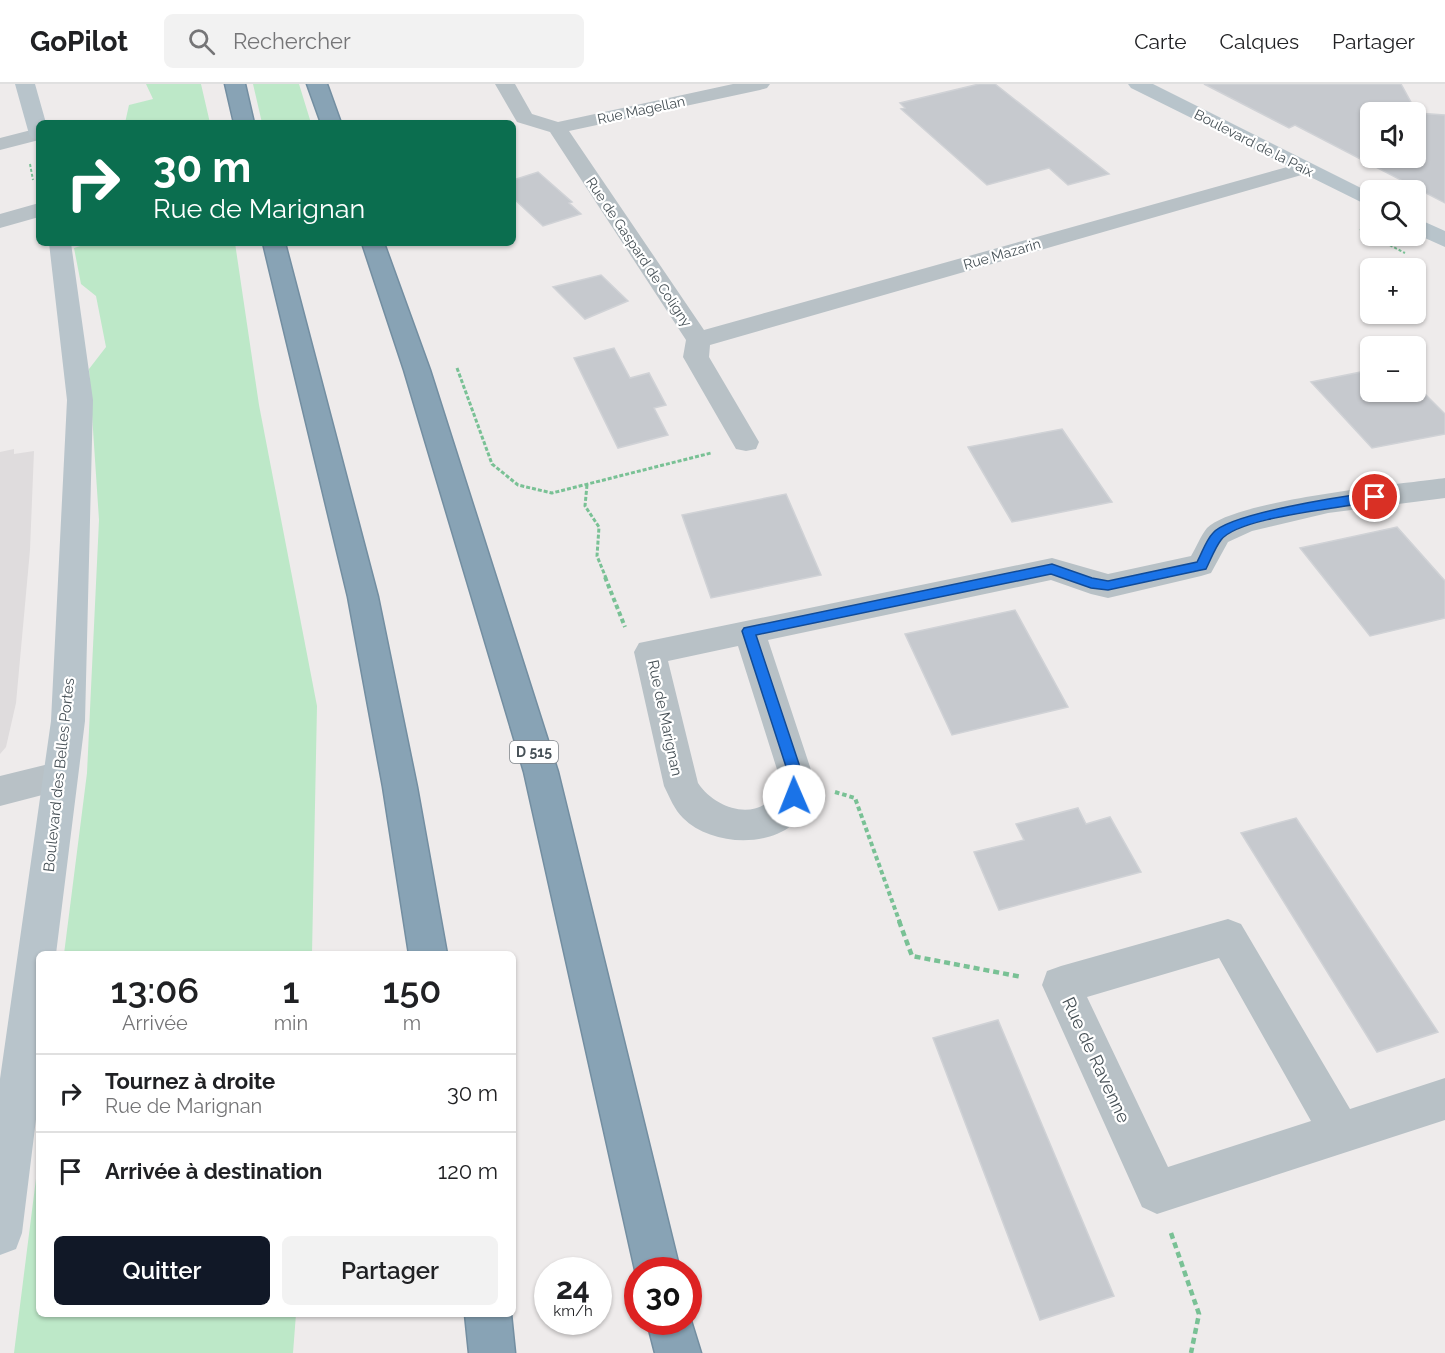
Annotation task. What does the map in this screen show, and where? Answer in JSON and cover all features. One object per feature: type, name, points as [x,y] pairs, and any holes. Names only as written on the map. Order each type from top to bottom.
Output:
[{"type":"highway","points":[[235,84],[243,120]]},
{"type":"highway","points":[[317,84],[330,120]]},
{"type":"highway","points":[[275,246],[363,597],[400,787],[427,951]]},
{"type":"highway","name":"D 515","points":[[374,246],[417,370],[541,772],[655,1257]]},
{"type":"highway","points":[[488,1317],[492,1353]]},
{"type":"highway","points":[[673,1335],[678,1353]]},
{"type":"street","points":[[25,84],[36,123]]},
{"type":"street","points":[[505,84],[524,118],[557,128]]},
{"type":"street","name":"Rue Magellan","points":[[557,128],[760,84]]},
{"type":"street","name":"Boulevard de la Paix","points":[[1138,84],[1360,196]]},
{"type":"street","name":"Rue de Gaspard de Coligny","points":[[557,128],[698,340],[696,357],[746,442]]},
{"type":"street","points":[[0,144],[36,135]]},
{"type":"street","name":"Rue Mazarin","points":[[698,340],[1305,168]]},
{"type":"street","points":[[0,221],[36,211]]},
{"type":"street","name":"Boulevard des Belles Portes","points":[[38,951],[68,721],[80,400],[60,246]]},
{"type":"street","name":"Rue de Marignan","points":[[798,782],[794,796],[782,814],[759,823],[733,826],[714,819],[691,804],[680,784],[650,652],[1052,569],[1091,583],[1108,585],[1120,583],[1201,565],[1218,535],[1244,522],[1328,503],[1445,488]]},
{"type":"street","points":[[749,631],[798,782]]},
{"type":"street","points":[[0,791],[61,776]]},
{"type":"street","name":"Rue de Ravenne","points":[[1157,1192],[1061,985],[1228,938],[1340,1132]]},
{"type":"street","name":"Boulevard des Belles Portes","points":[[0,1233],[36,963]]},
{"type":"street","points":[[1157,1192],[1445,1099]]},
{"type":"path","points":[[29,162],[33,181]]},
{"type":"path","points":[[455,365],[492,464],[518,485],[552,493],[746,442]]},
{"type":"path","points":[[587,485],[585,506],[599,527],[597,556],[630,638],[650,652]]},
{"type":"path","points":[[798,782],[855,798],[912,956],[1061,985]]},
{"type":"path","points":[[1157,1192],[1199,1314],[1191,1353]]},
{"type":"shaded area","points":[[14,449],[14,454],[34,451],[30,550],[16,703],[6,747],[0,754],[0,452]]},
{"type":"green space","points":[[146,84],[201,84],[209,120],[126,120],[129,105],[153,99]]},
{"type":"green space","points":[[253,84],[299,84],[310,120],[261,120]]},
{"type":"green space","points":[[80,246],[235,246],[259,405],[317,706],[312,951],[64,951],[87,773],[99,520],[89,369],[106,347],[96,296],[81,284],[74,248]]},
{"type":"green space","points":[[36,1179],[36,1317],[296,1317],[293,1353],[14,1353]]},
{"type":"building","points":[[979,84],[995,84],[1109,174],[1068,185],[1049,168],[987,185],[901,109],[905,108],[900,103]]},
{"type":"building","points":[[1204,84],[1401,84],[1411,102],[1360,102],[1360,159],[1295,125],[1289,128]]},
{"type":"building","points":[[1426,114],[1445,115],[1445,203],[1426,193],[1426,180],[1401,180],[1378,168],[1426,168]]},
{"type":"building","points":[[538,172],[572,202],[569,203],[581,214],[543,226],[516,201],[516,179]]},
{"type":"building","points":[[601,275],[628,301],[585,319],[553,287]]},
{"type":"building","points":[[614,348],[630,378],[649,373],[666,405],[654,408],[668,435],[618,448],[574,358]]},
{"type":"building","points":[[1360,372],[1360,402],[1426,402],[1426,395],[1445,414],[1445,434],[1372,448],[1311,382]]},
{"type":"building","points":[[1062,429],[1112,502],[1012,522],[968,447]]},
{"type":"building","points":[[786,494],[821,575],[711,598],[682,515]]},
{"type":"building","points":[[1397,527],[1445,581],[1445,618],[1370,636],[1300,548]]},
{"type":"building","points":[[1015,610],[1068,707],[952,735],[905,634]]},
{"type":"building","points":[[1078,808],[1086,824],[1110,817],[1141,872],[999,910],[974,852],[1024,840],[1016,824]]},
{"type":"building","points":[[1296,818],[1438,1032],[1377,1052],[1241,833]]},
{"type":"building","points":[[998,1020],[1114,1296],[1040,1320],[933,1038]]},
{"type":"route","points":[[794,796],[798,782],[749,631],[1052,569],[1064,571],[1091,583],[1108,585],[1201,565],[1218,535],[1244,522],[1328,503],[1375,497]]}]
